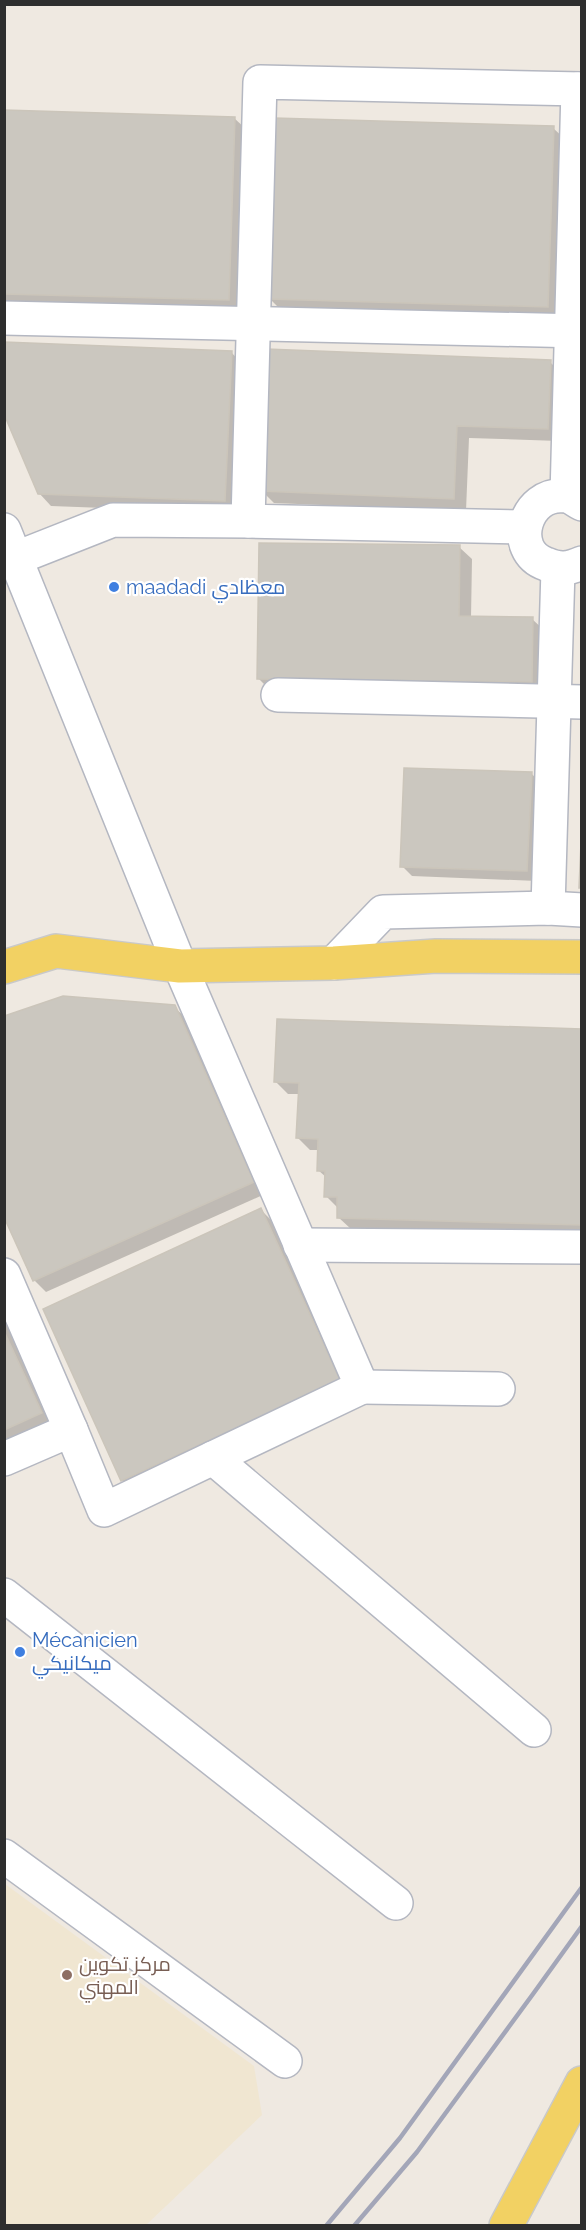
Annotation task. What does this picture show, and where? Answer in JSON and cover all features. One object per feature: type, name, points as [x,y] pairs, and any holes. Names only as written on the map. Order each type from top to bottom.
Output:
[{"type":"main road","points":[[4,967],[56,951],[180,966],[334,963],[436,956],[582,957]]},
{"type":"main road","points":[[511,2223],[582,2083]]},
{"type":"street","points":[[248,520],[260,82],[580,89],[574,500],[552,496],[538,503],[527,516],[524,527],[527,548],[537,561],[570,566],[568,702],[548,908]]},
{"type":"street","points":[[4,318],[576,331]]},
{"type":"street","points":[[362,1387],[180,966],[9,550],[113,520],[248,520],[524,527]]},
{"type":"street","points":[[278,695],[568,702]]},
{"type":"street","points":[[334,963],[383,912],[548,908],[582,910]]},
{"type":"street","points":[[300,1245],[582,1247]]},
{"type":"street","points":[[4,1275],[104,1510],[362,1387],[498,1389]]},
{"type":"street","points":[[4,1459],[71,1430]]},
{"type":"street","points":[[213,1458],[534,1730]]},
{"type":"street","points":[[4,1595],[396,1903]]},
{"type":"street","points":[[4,1856],[285,2061]]},
{"type":"shaded area","name":"مركز تكوين المهني","points":[[5,1884],[254,2066],[262,2115],[146,2225],[5,2225]]},
{"type":"building","points":[[4,110],[235,117],[229,300],[4,294]]},
{"type":"building","points":[[274,118],[554,126],[548,307],[268,299]]},
{"type":"building","points":[[4,342],[232,351],[225,501],[38,494],[4,414]]},
{"type":"building","points":[[266,349],[551,360],[548,429],[457,426],[454,499],[260,491]]},
{"type":"building","points":[[259,543],[460,545],[459,616],[533,617],[532,682],[257,679]]},
{"type":"building","points":[[404,768],[532,772],[527,871],[400,867]]},
{"type":"building","points":[[582,821],[582,888],[579,888]]},
{"type":"building","points":[[63,996],[175,1005],[254,1182],[33,1281],[4,1217],[4,1016]]},
{"type":"building","points":[[277,1019],[582,1029],[582,1225],[337,1218],[337,1197],[324,1197],[325,1171],[317,1171],[318,1139],[296,1138],[299,1083],[274,1082]]},
{"type":"building","points":[[261,1208],[340,1380],[121,1481],[43,1309]]},
{"type":"building","points":[[4,1331],[42,1413],[4,1430]]},
{"type":"railway","points":[[326,2226],[400,2138],[582,1887]]},
{"type":"railway","points":[[354,2226],[417,2152],[582,1926]]},
{"type":"place","name":"maadadi معظادي","points":[[114,587]]},
{"type":"place","name":"Mécanicien ميكانيكي","points":[[20,1652]]},
{"type":"place","name":"مركز تكوين المهني","points":[[67,1975]]}]
